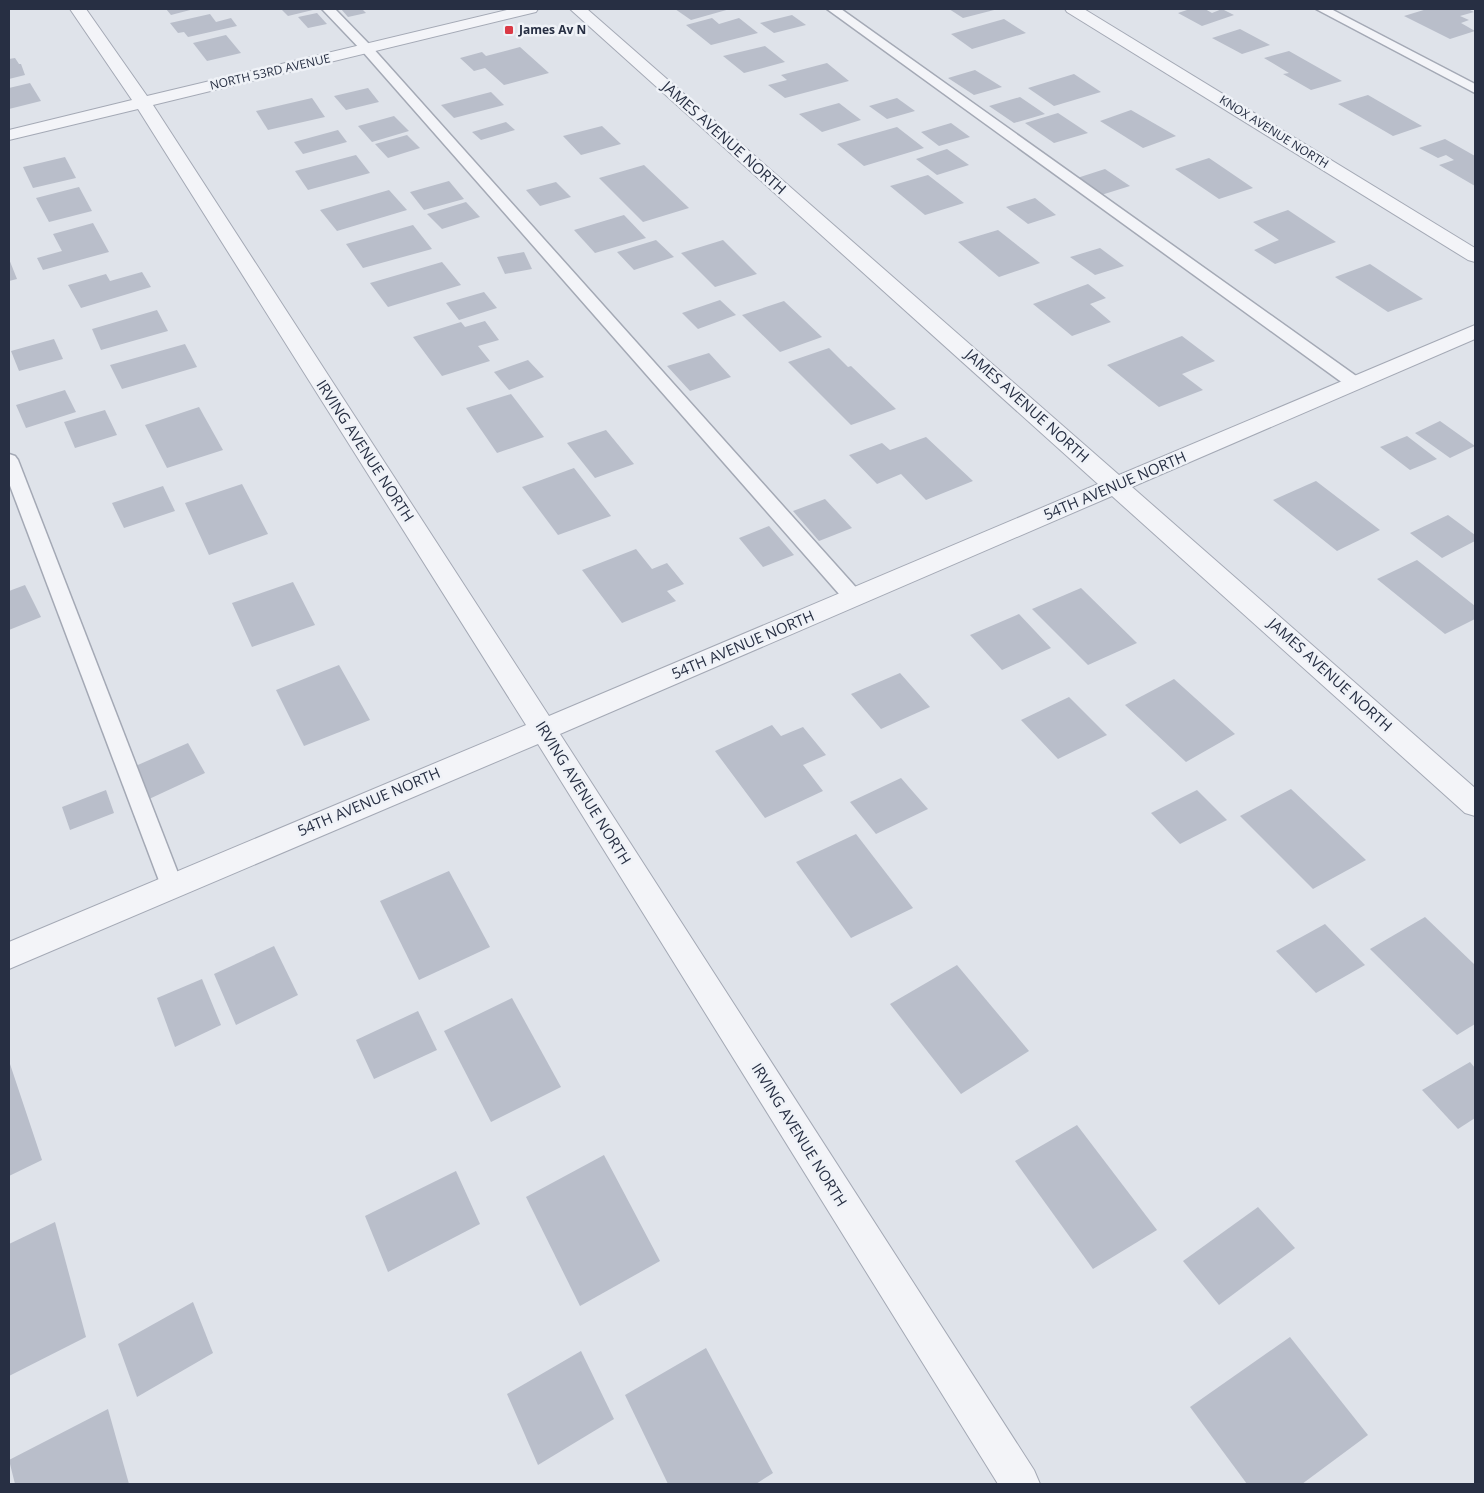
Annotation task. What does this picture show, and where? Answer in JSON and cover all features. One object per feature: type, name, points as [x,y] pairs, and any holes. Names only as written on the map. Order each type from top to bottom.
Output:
[{"type":"street","name":"IRVING AVENUE NORTH","points":[[78,9],[143,102],[1020,1484]]},
{"type":"street","name":"NORTH 53RD AVENUE","points":[[9,135],[530,9]]},
{"type":"street","name":"JAMES AVENUE NORTH","points":[[578,9],[1475,805]]},
{"type":"street","name":"KNOX AVENUE NORTH","points":[[1073,9],[1475,256]]},
{"type":"street","name":"54TH AVENUE NORTH","points":[[9,956],[542,728],[1117,486],[1353,382],[1475,331]]},
{"type":"lane","points":[[328,9],[366,49],[854,598]]},
{"type":"lane","points":[[833,9],[1353,382]]},
{"type":"lane","points":[[1322,9],[1475,89]]},
{"type":"lane","points":[[9,460],[172,886]]},
{"type":"building","points":[[166,9],[194,9],[171,15]]},
{"type":"building","points":[[281,9],[317,9],[288,16]]},
{"type":"building","points":[[341,9],[362,9],[366,13],[348,17]]},
{"type":"building","points":[[675,9],[730,9],[691,20]]},
{"type":"building","points":[[949,9],[998,9],[963,18]]},
{"type":"building","points":[[1190,9],[1205,9],[1212,13],[1222,9],[1234,15],[1202,26],[1178,13]]},
{"type":"building","points":[[1427,9],[1468,9],[1474,12],[1460,16],[1469,20],[1461,23],[1475,31],[1450,39],[1404,16]]},
{"type":"building","points":[[317,13],[327,24],[308,28],[298,17]]},
{"type":"building","points":[[210,14],[216,22],[231,18],[237,26],[188,37],[184,32],[178,33],[170,23]]},
{"type":"building","points":[[792,15],[806,25],[774,33],[760,23]]},
{"type":"building","points":[[712,18],[719,24],[739,18],[758,33],[711,45],[686,25]]},
{"type":"building","points":[[1004,19],[1026,33],[972,49],[951,34]]},
{"type":"building","points":[[1240,29],[1270,45],[1242,54],[1212,38]]},
{"type":"building","points":[[226,35],[241,53],[207,61],[193,43]]},
{"type":"building","points":[[765,46],[785,62],[744,73],[723,56]]},
{"type":"building","points":[[520,47],[549,73],[504,85],[485,68],[474,71],[460,58],[482,52],[486,56]]},
{"type":"building","points":[[1289,51],[1342,81],[1311,90],[1283,74],[1289,73],[1264,58]]},
{"type":"building","points":[[15,58],[21,64],[25,75],[9,79],[9,59]]},
{"type":"building","points":[[827,63],[849,81],[785,98],[768,85],[787,80],[781,75]]},
{"type":"building","points":[[975,70],[1002,87],[974,95],[948,78]]},
{"type":"building","points":[[1074,74],[1101,92],[1054,106],[1028,88]]},
{"type":"building","points":[[30,83],[41,101],[9,109],[9,88]]},
{"type":"building","points":[[368,88],[379,102],[346,110],[334,96]]},
{"type":"building","points":[[491,92],[504,105],[454,118],[441,105]]},
{"type":"building","points":[[1368,95],[1422,126],[1393,136],[1338,104]]},
{"type":"building","points":[[1020,97],[1045,114],[1014,123],[989,106]]},
{"type":"building","points":[[312,98],[325,117],[268,130],[256,111]]},
{"type":"building","points":[[897,98],[915,111],[887,119],[869,106]]},
{"type":"building","points":[[839,103],[861,120],[822,132],[799,114]]},
{"type":"building","points":[[1131,110],[1176,136],[1143,148],[1100,121]]},
{"type":"building","points":[[1058,113],[1088,133],[1054,143],[1025,123]]},
{"type":"building","points":[[394,116],[409,131],[372,142],[358,126]]},
{"type":"building","points":[[506,122],[515,130],[481,140],[472,132]]},
{"type":"building","points":[[951,123],[970,137],[939,146],[921,132]]},
{"type":"building","points":[[602,126],[621,144],[581,155],[563,136]]},
{"type":"building","points":[[897,127],[924,148],[864,166],[837,144]]},
{"type":"building","points":[[338,130],[347,142],[303,154],[294,142]]},
{"type":"building","points":[[407,135],[420,148],[388,158],[375,144]]},
{"type":"building","points":[[1445,139],[1475,156],[1475,186],[1439,165],[1454,160],[1446,155],[1438,158],[1419,148]]},
{"type":"building","points":[[947,149],[969,165],[937,175],[916,159]]},
{"type":"building","points":[[356,155],[370,173],[308,190],[295,171]]},
{"type":"building","points":[[65,157],[76,178],[33,188],[23,167]]},
{"type":"building","points":[[1209,158],[1253,188],[1219,199],[1175,169]]},
{"type":"building","points":[[644,165],[689,208],[643,222],[599,178]]},
{"type":"building","points":[[1105,169],[1130,186],[1098,196],[1074,179]]},
{"type":"building","points":[[928,175],[964,203],[925,215],[890,186]]},
{"type":"building","points":[[449,181],[464,199],[424,210],[410,192]]},
{"type":"building","points":[[556,182],[571,197],[540,206],[526,190]]},
{"type":"building","points":[[79,187],[92,211],[49,222],[36,198]]},
{"type":"building","points":[[389,190],[407,210],[337,231],[320,210]]},
{"type":"building","points":[[1035,198],[1056,215],[1028,224],[1006,207]]},
{"type":"building","points":[[466,202],[480,217],[442,229],[427,214]]},
{"type":"building","points":[[1288,210],[1336,242],[1275,264],[1254,250],[1279,240],[1253,222]]},
{"type":"building","points":[[624,215],[646,238],[595,253],[574,230]]},
{"type":"building","points":[[93,223],[109,252],[43,270],[37,258],[62,251],[53,234]]},
{"type":"building","points":[[413,225],[432,249],[363,268],[346,244]]},
{"type":"building","points":[[998,230],[1040,263],[999,277],[958,242]]},
{"type":"building","points":[[656,240],[674,257],[634,270],[617,252]]},
{"type":"building","points":[[723,240],[757,274],[715,287],[681,253]]},
{"type":"building","points":[[1100,248],[1124,266],[1095,275],[1070,257]]},
{"type":"building","points":[[524,252],[532,269],[505,274],[497,257]]},
{"type":"building","points":[[9,259],[17,279],[9,281]]},
{"type":"building","points":[[442,262],[461,285],[388,307],[370,283]]},
{"type":"building","points":[[1370,264],[1423,299],[1388,312],[1335,277]]},
{"type":"building","points":[[142,272],[151,287],[81,308],[68,285],[106,274],[110,281]]},
{"type":"building","points":[[1088,284],[1106,298],[1090,304],[1111,322],[1072,336],[1033,304]]},
{"type":"building","points":[[484,292],[497,308],[459,320],[446,303]]},
{"type":"building","points":[[720,300],[736,315],[698,329],[682,313]]},
{"type":"building","points":[[784,301],[822,337],[780,352],[742,315]]},
{"type":"building","points":[[157,310],[168,331],[101,350],[92,329]]},
{"type":"building","points":[[485,321],[499,340],[478,346],[490,361],[442,376],[413,337],[461,322],[465,327]]},
{"type":"building","points":[[1182,336],[1215,361],[1182,374],[1203,390],[1159,407],[1107,365]]},
{"type":"building","points":[[54,339],[63,359],[19,371],[11,351]]},
{"type":"building","points":[[185,344],[197,367],[122,389],[110,365]]},
{"type":"building","points":[[829,348],[848,367],[851,366],[896,409],[851,425],[788,362]]},
{"type":"building","points":[[709,353],[731,377],[690,391],[667,366]]},
{"type":"building","points":[[528,360],[544,377],[509,390],[494,372]]},
{"type":"building","points":[[65,390],[76,412],[26,428],[16,405]]},
{"type":"building","points":[[511,394],[544,437],[497,453],[466,408]]},
{"type":"building","points":[[199,407],[223,450],[167,468],[145,425]]},
{"type":"building","points":[[105,410],[117,435],[75,448],[64,422]]},
{"type":"building","points":[[1440,421],[1475,446],[1450,458],[1415,433]]},
{"type":"building","points":[[606,430],[634,464],[595,478],[567,443]]},
{"type":"building","points":[[1407,436],[1437,459],[1410,470],[1380,447]]},
{"type":"building","points":[[926,437],[973,481],[926,500],[901,474],[877,484],[849,455],[882,443],[890,450]]},
{"type":"building","points":[[574,468],[611,516],[558,535],[522,487]]},
{"type":"building","points":[[1316,481],[1380,530],[1337,551],[1273,500]]},
{"type":"building","points":[[242,484],[268,534],[209,555],[185,503]]},
{"type":"building","points":[[163,486],[175,511],[124,528],[112,503]]},
{"type":"building","points":[[825,499],[852,528],[819,541],[793,511]]},
{"type":"building","points":[[1448,515],[1475,535],[1475,541],[1442,558],[1410,533]]},
{"type":"building","points":[[769,526],[794,555],[763,567],[739,538]]},
{"type":"building","points":[[636,549],[652,569],[667,563],[684,584],[667,591],[676,601],[622,623],[582,570]]},
{"type":"building","points":[[1417,560],[1475,606],[1475,619],[1445,634],[1377,579]]},
{"type":"building","points":[[293,582],[315,625],[252,647],[232,603]]},
{"type":"building","points":[[25,585],[41,617],[9,630],[9,591]]},
{"type":"building","points":[[1081,588],[1137,643],[1088,665],[1032,609]]},
{"type":"building","points":[[1019,614],[1051,648],[1002,670],[970,635]]},
{"type":"building","points":[[339,665],[370,720],[304,746],[276,690]]},
{"type":"building","points":[[900,673],[930,707],[881,729],[851,694]]},
{"type":"building","points":[[1174,679],[1235,734],[1186,762],[1125,705]]},
{"type":"building","points":[[1069,697],[1107,735],[1058,759],[1021,720]]},
{"type":"building","points":[[772,725],[781,736],[803,727],[826,755],[803,765],[823,791],[765,818],[715,751]]},
{"type":"building","points":[[188,743],[205,773],[147,800],[131,768]]},
{"type":"building","points":[[901,778],[928,809],[876,834],[850,802]]},
{"type":"building","points":[[1291,789],[1366,860],[1313,889],[1240,816]]},
{"type":"building","points":[[106,790],[114,813],[70,830],[62,807]]},
{"type":"building","points":[[1197,790],[1227,820],[1180,844],[1151,813]]},
{"type":"building","points":[[856,834],[913,908],[851,938],[796,862]]},
{"type":"building","points":[[449,871],[490,947],[419,980],[380,901]]},
{"type":"building","points":[[1425,917],[1475,965],[1475,1024],[1457,1035],[1370,949]]},
{"type":"building","points":[[1325,924],[1365,965],[1316,993],[1276,951]]},
{"type":"building","points":[[274,946],[298,995],[236,1025],[214,974]]},
{"type":"building","points":[[957,965],[1029,1051],[961,1094],[890,1004]]},
{"type":"building","points":[[202,979],[221,1025],[175,1047],[157,998]]},
{"type":"building","points":[[512,998],[561,1087],[491,1122],[444,1031]]},
{"type":"building","points":[[418,1011],[437,1050],[374,1079],[356,1040]]},
{"type":"building","points":[[9,1061],[42,1160],[9,1176]]},
{"type":"building","points":[[1470,1062],[1475,1068],[1475,1118],[1458,1129],[1422,1090]]},
{"type":"building","points":[[1077,1125],[1157,1230],[1093,1269],[1015,1161]]},
{"type":"building","points":[[604,1155],[660,1261],[580,1306],[526,1197]]},
{"type":"building","points":[[456,1171],[480,1224],[388,1272],[365,1216]]},
{"type":"building","points":[[1258,1207],[1295,1248],[1219,1305],[1183,1261]]},
{"type":"building","points":[[55,1222],[86,1337],[9,1376],[9,1244]]},
{"type":"building","points":[[193,1302],[213,1353],[137,1397],[118,1344]]},
{"type":"building","points":[[1290,1337],[1368,1435],[1302,1484],[1247,1484],[1190,1407]]},
{"type":"building","points":[[706,1348],[773,1473],[756,1484],[668,1484],[625,1395]]},
{"type":"building","points":[[581,1351],[614,1419],[538,1465],[507,1394]]},
{"type":"building","points":[[108,1409],[129,1484],[15,1484],[9,1460]]},
{"type":"place","name":"James Av N","points":[[509,30]]}]
